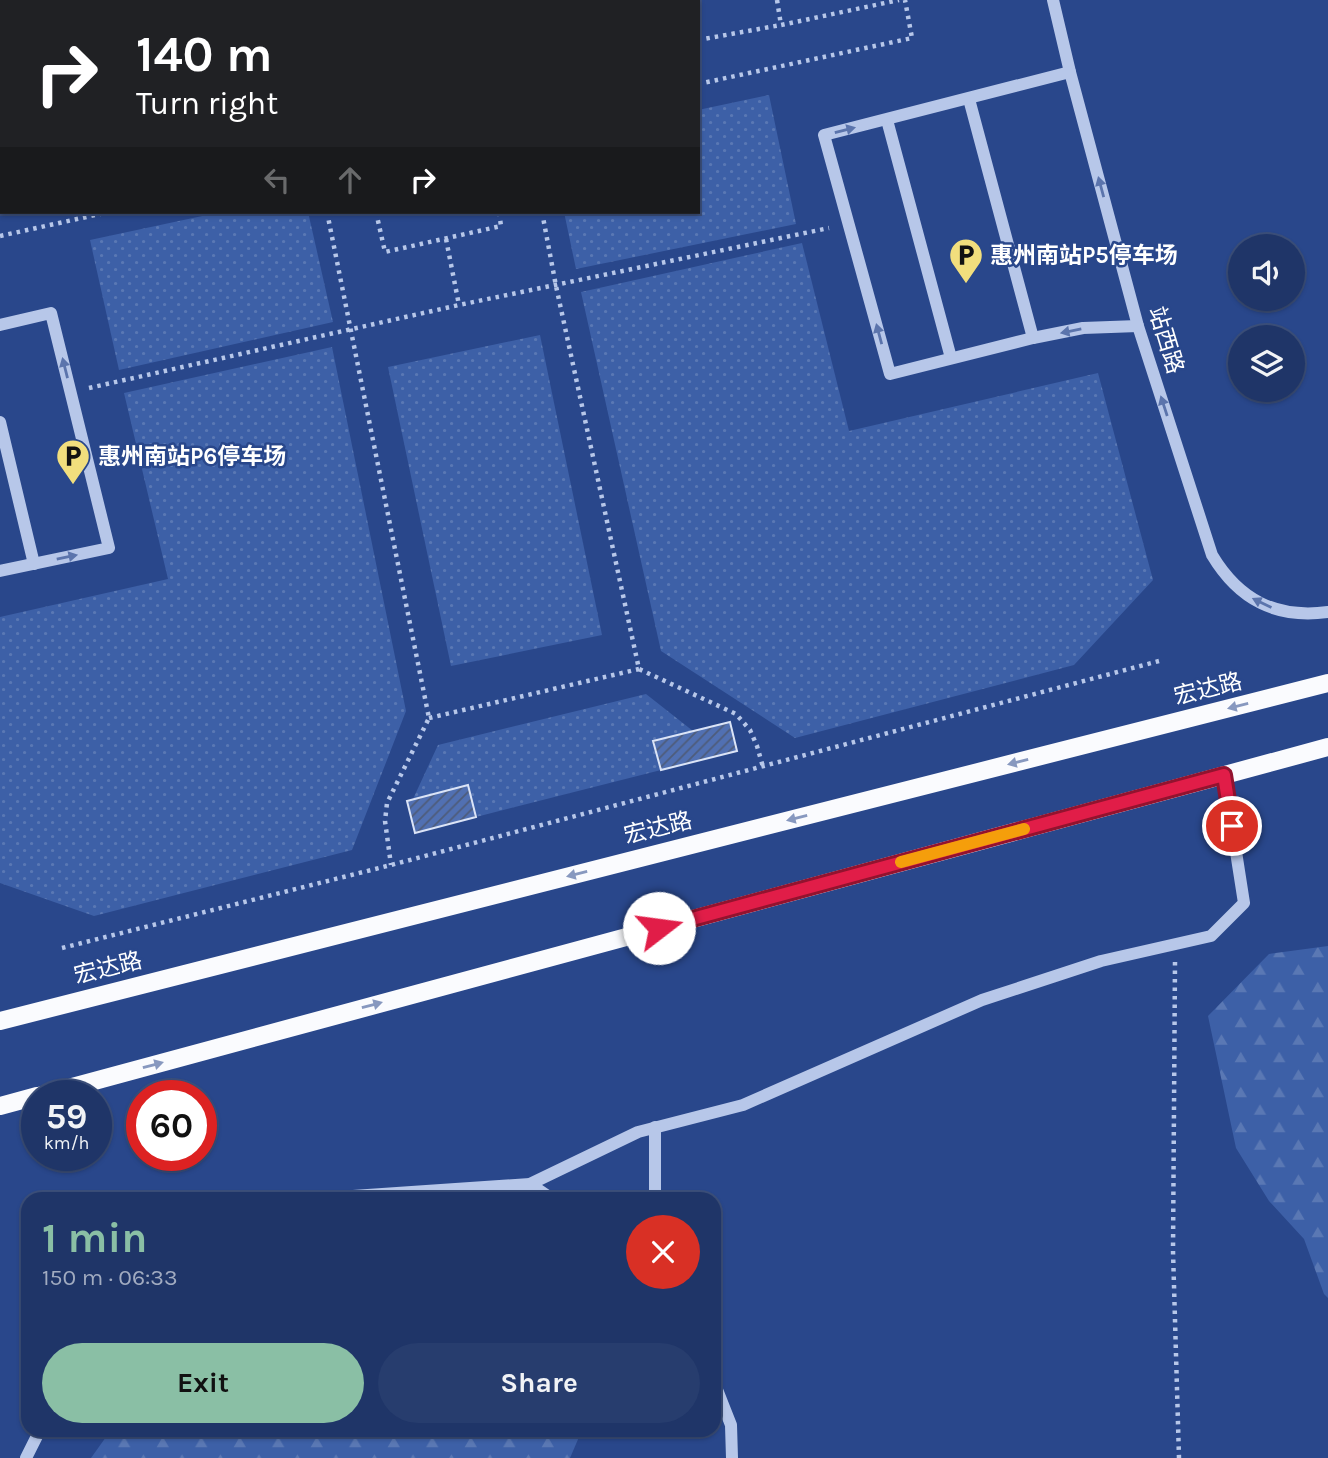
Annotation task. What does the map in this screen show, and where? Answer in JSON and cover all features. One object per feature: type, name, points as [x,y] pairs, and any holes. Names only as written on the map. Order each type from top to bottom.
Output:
[{"type":"main road","points":[[1271,698],[1328,670]]},
{"type":"main road","name":"宏达路","points":[[0,1021],[1328,683]]},
{"type":"main road","points":[[97,1080],[1328,747]]},
{"type":"main road","points":[[1287,759],[1328,753]]},
{"type":"main road","points":[[0,1106],[21,1100]]},
{"type":"street","name":"站西路","points":[[1053,0],[1139,326],[1212,555],[1232,583],[1260,604],[1294,613],[1328,612]]},
{"type":"street","points":[[1070,72],[824,135],[848,224],[890,374],[1083,328],[1139,326]]},
{"type":"street","points":[[969,99],[1033,338]]},
{"type":"street","points":[[887,120],[951,358]]},
{"type":"street","points":[[0,325],[51,313],[108,548],[0,571]]},
{"type":"street","points":[[0,422],[34,564]]},
{"type":"street","points":[[412,1192],[530,1184],[638,1132],[743,1105],[982,1000],[1101,961],[1211,936],[1244,903],[1224,775]]},
{"type":"street","points":[[655,1127],[655,1192]]},
{"type":"street","points":[[530,1184],[542,1192]]},
{"type":"street","points":[[721,1399],[731,1424],[732,1458]]},
{"type":"street","points":[[26,1458],[36,1437]]},
{"type":"path","points":[[777,0],[781,24]]},
{"type":"path","points":[[700,40],[899,0]]},
{"type":"path","points":[[700,84],[912,38],[905,0]]},
{"type":"path","points":[[0,236],[100,214]]},
{"type":"path","points":[[327,214],[429,718],[387,803],[385,821],[391,865]]},
{"type":"path","points":[[376,214],[385,252],[501,226],[499,214]]},
{"type":"path","points":[[542,214],[639,669]]},
{"type":"path","points":[[71,392],[459,305],[848,224]]},
{"type":"path","points":[[446,239],[459,305]]},
{"type":"path","points":[[62,948],[391,865],[1159,662]]},
{"type":"path","points":[[429,718],[639,669],[736,714],[750,730],[764,767]]},
{"type":"path","points":[[1175,944],[1173,1251],[1179,1458]]},
{"type":"green space","points":[[769,95],[796,224],[576,269],[564,214],[700,214],[700,110]]},
{"type":"green space","points":[[212,214],[308,214],[333,322],[119,370],[90,240]]},
{"type":"green space","points":[[802,243],[849,431],[1098,373],[1153,580],[1074,665],[795,738],[661,651],[581,292]]},
{"type":"green space","points":[[540,335],[602,635],[451,666],[388,367]]},
{"type":"green space","points":[[332,347],[406,711],[352,850],[94,916],[0,883],[0,617],[168,579],[124,393]]},
{"type":"green space","points":[[646,694],[693,731],[653,741],[661,770],[476,817],[467,785],[413,799],[438,745]]},
{"type":"green space","points":[[1328,946],[1328,1298],[1324,1294],[1304,1239],[1269,1201],[1236,1148],[1208,1016],[1269,954]]},
{"type":"green space","points":[[106,1437],[579,1437],[570,1458],[91,1458]]},
{"type":"building","points":[[730,722],[737,751],[661,770],[653,741]]},
{"type":"building","points":[[468,785],[476,817],[415,833],[407,801]]},
{"type":"slow traffic","points":[[901,862],[1024,829]]},
{"type":"place","name":"惠州南站P5停车场","points":[[966,285]]},
{"type":"place","name":"惠州南站P6停车场","points":[[73,486]]},
{"type":"route","points":[[659,928],[1224,775],[1232,826]]}]
